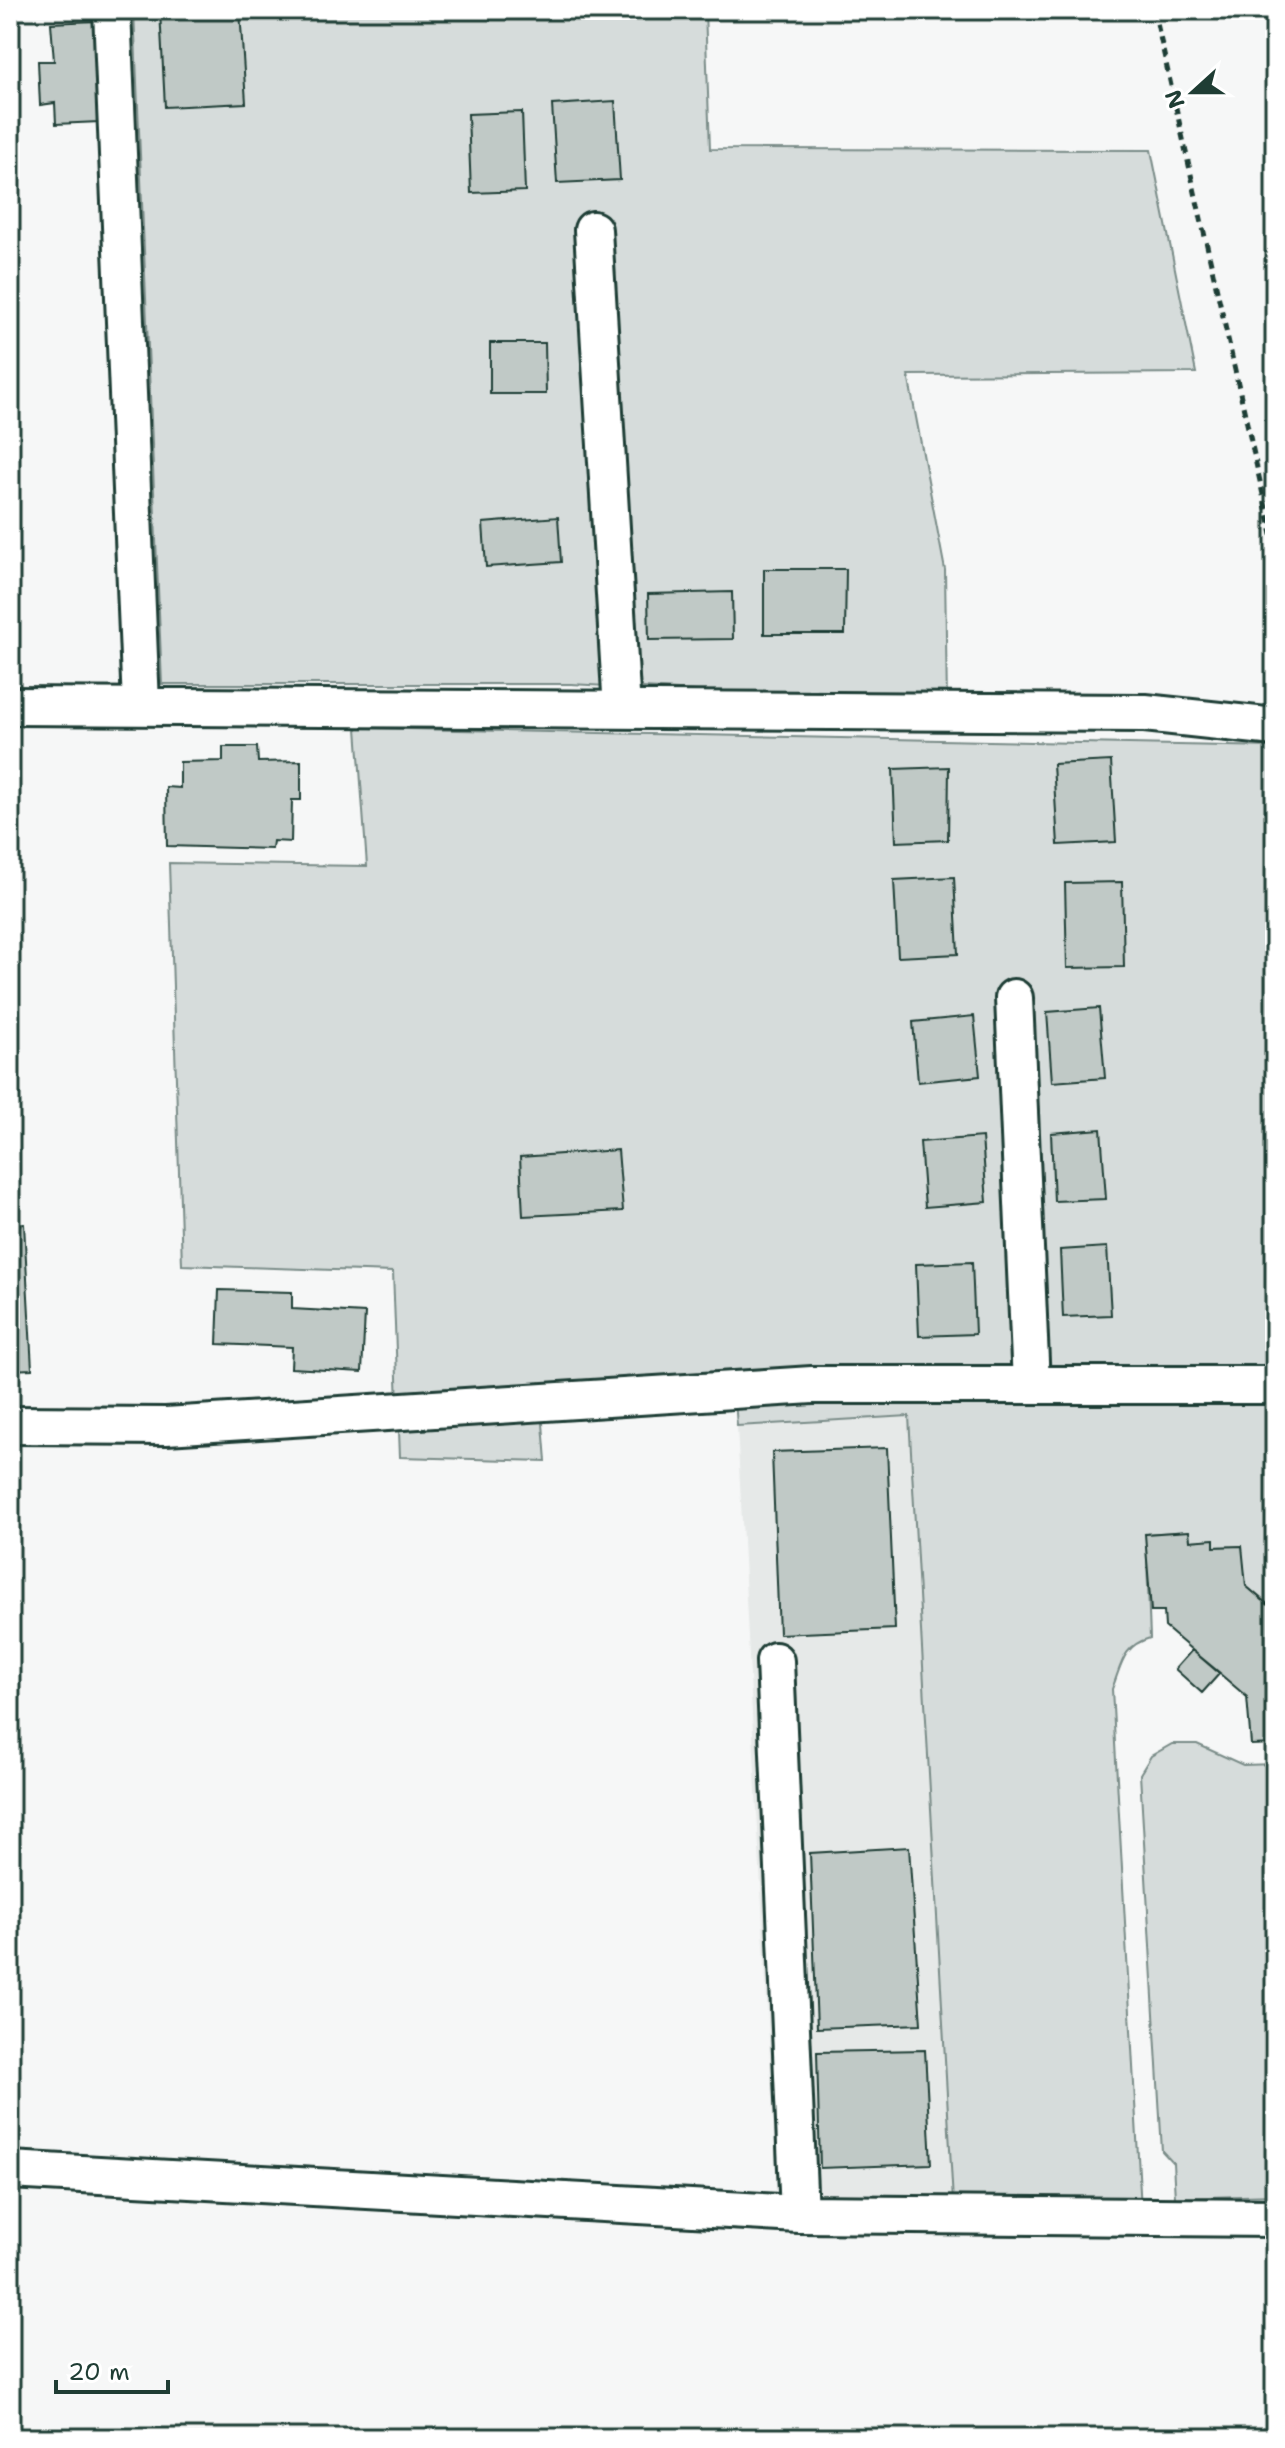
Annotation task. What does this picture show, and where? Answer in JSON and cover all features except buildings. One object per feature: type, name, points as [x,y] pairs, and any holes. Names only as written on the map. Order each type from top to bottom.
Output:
[{"type":"street","points":[[112,10],[141,705]]},
{"type":"street","points":[[593,230],[622,710]]},
{"type":"street","points":[[10,706],[1145,713],[1275,727]]},
{"type":"street","points":[[1014,998],[1031,1384]]},
{"type":"street","points":[[10,1425],[166,1426],[812,1385],[1275,1385]]},
{"type":"street","points":[[775,1661],[799,2214]]},
{"type":"street","points":[[10,2170],[799,2214],[1275,2218]]},
{"type":"path","points":[[1154,10],[1275,548]]},
{"type":"shaded area","points":[[134,10],[705,10],[710,149],[1151,150],[1196,373],[908,375],[945,570],[947,705],[571,684],[162,684]]},
{"type":"shaded area","points":[[357,728],[1275,747],[1275,1610],[1246,1586],[1241,1546],[1214,1547],[1214,1539],[1190,1541],[1189,1531],[1146,1534],[1150,1638],[1128,1651],[1112,1689],[1141,2210],[953,2202],[909,1416],[737,1426],[735,1400],[542,1411],[546,1461],[400,1457],[393,1272],[182,1265],[169,863],[367,866]]},
{"type":"shaded area","points":[[909,1416],[953,2202],[777,2194],[737,1426]]},
{"type":"shaded area","points":[[1172,1744],[1197,1744],[1243,1765],[1275,1764],[1275,2195],[1175,2198],[1173,2163],[1162,2151],[1140,1774],[1151,1756]]}]
